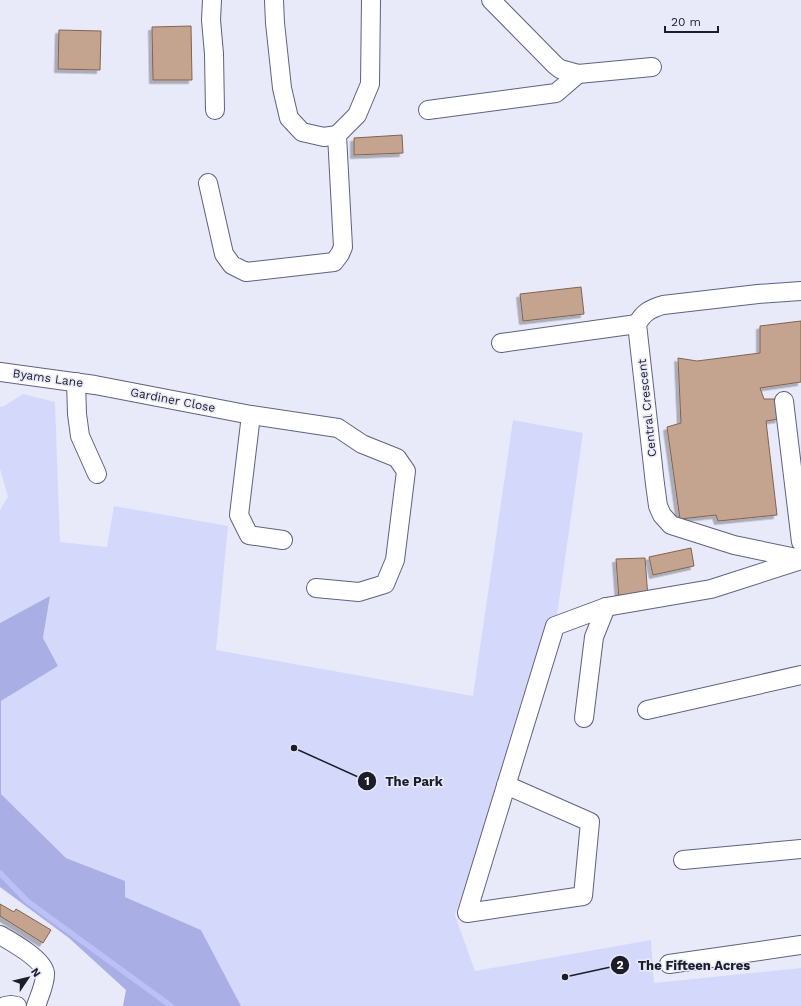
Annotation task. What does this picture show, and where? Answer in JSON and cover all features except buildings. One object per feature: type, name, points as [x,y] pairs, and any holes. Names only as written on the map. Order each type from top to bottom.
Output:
[{"type":"street","points":[[212,0],[211,20],[214,54],[215,110]]},
{"type":"street","points":[[274,0],[282,88],[289,118],[302,132],[324,136],[337,135],[357,115],[370,84],[371,0]]},
{"type":"street","points":[[491,0],[555,65],[560,68],[578,74],[652,67]]},
{"type":"street","points":[[428,110],[556,93],[578,74]]},
{"type":"street","points":[[208,183],[224,254],[232,265],[246,272],[334,262],[343,247],[337,135]]},
{"type":"street","points":[[501,343],[637,324],[647,311],[663,305],[758,294],[801,291]]},
{"type":"street","name":"Central Crescent","points":[[637,324],[655,484],[658,506],[662,515],[671,525],[734,545],[801,559]]},
{"type":"street","name":"Byams Lane","points":[[0,372],[95,385]]},
{"type":"street","points":[[76,382],[77,414],[80,436],[97,474]]},
{"type":"street","name":"Gardiner Close","points":[[95,385],[251,416],[338,428],[362,444],[397,458],[406,471],[395,560],[384,584],[359,592],[316,588]]},
{"type":"street","points":[[784,401],[801,542]]},
{"type":"street","points":[[251,416],[239,515],[249,534],[283,540]]},
{"type":"street","points":[[506,786],[590,822],[583,896],[467,913],[555,626],[606,607],[711,589],[801,559]]},
{"type":"street","points":[[584,718],[594,637],[606,607]]},
{"type":"street","points":[[647,710],[801,675]]},
{"type":"street","points":[[683,860],[801,849]]},
{"type":"street","points":[[0,935],[41,963],[45,972],[36,1006]]},
{"type":"street","points":[[669,964],[801,945]]},
{"type":"street","points":[[6,1006],[17,1006]]},
{"type":"shaded area","points":[[23,394],[55,402],[60,542],[107,547],[114,506],[228,526],[216,650],[473,696],[513,420],[583,433],[556,622],[455,915],[475,971],[651,940],[654,983],[801,968],[801,1006],[241,1006],[201,930],[125,897],[124,881],[66,858],[1,794],[1,701],[58,666],[43,638],[50,597],[0,623],[0,510],[8,497],[0,469],[0,407]]},
{"type":"shaded area","points":[[50,596],[43,638],[58,666],[1,701],[1,794],[66,858],[125,881],[125,897],[201,930],[241,1006],[123,1006],[126,990],[69,938],[0,887],[0,623]]},
{"type":"waterway","points":[[0,873],[27,901],[171,1006]]},
{"type":"place","name":"The Park","points":[[294,748]]},
{"type":"place","name":"The Fifteen Acres","points":[[565,977]]}]
